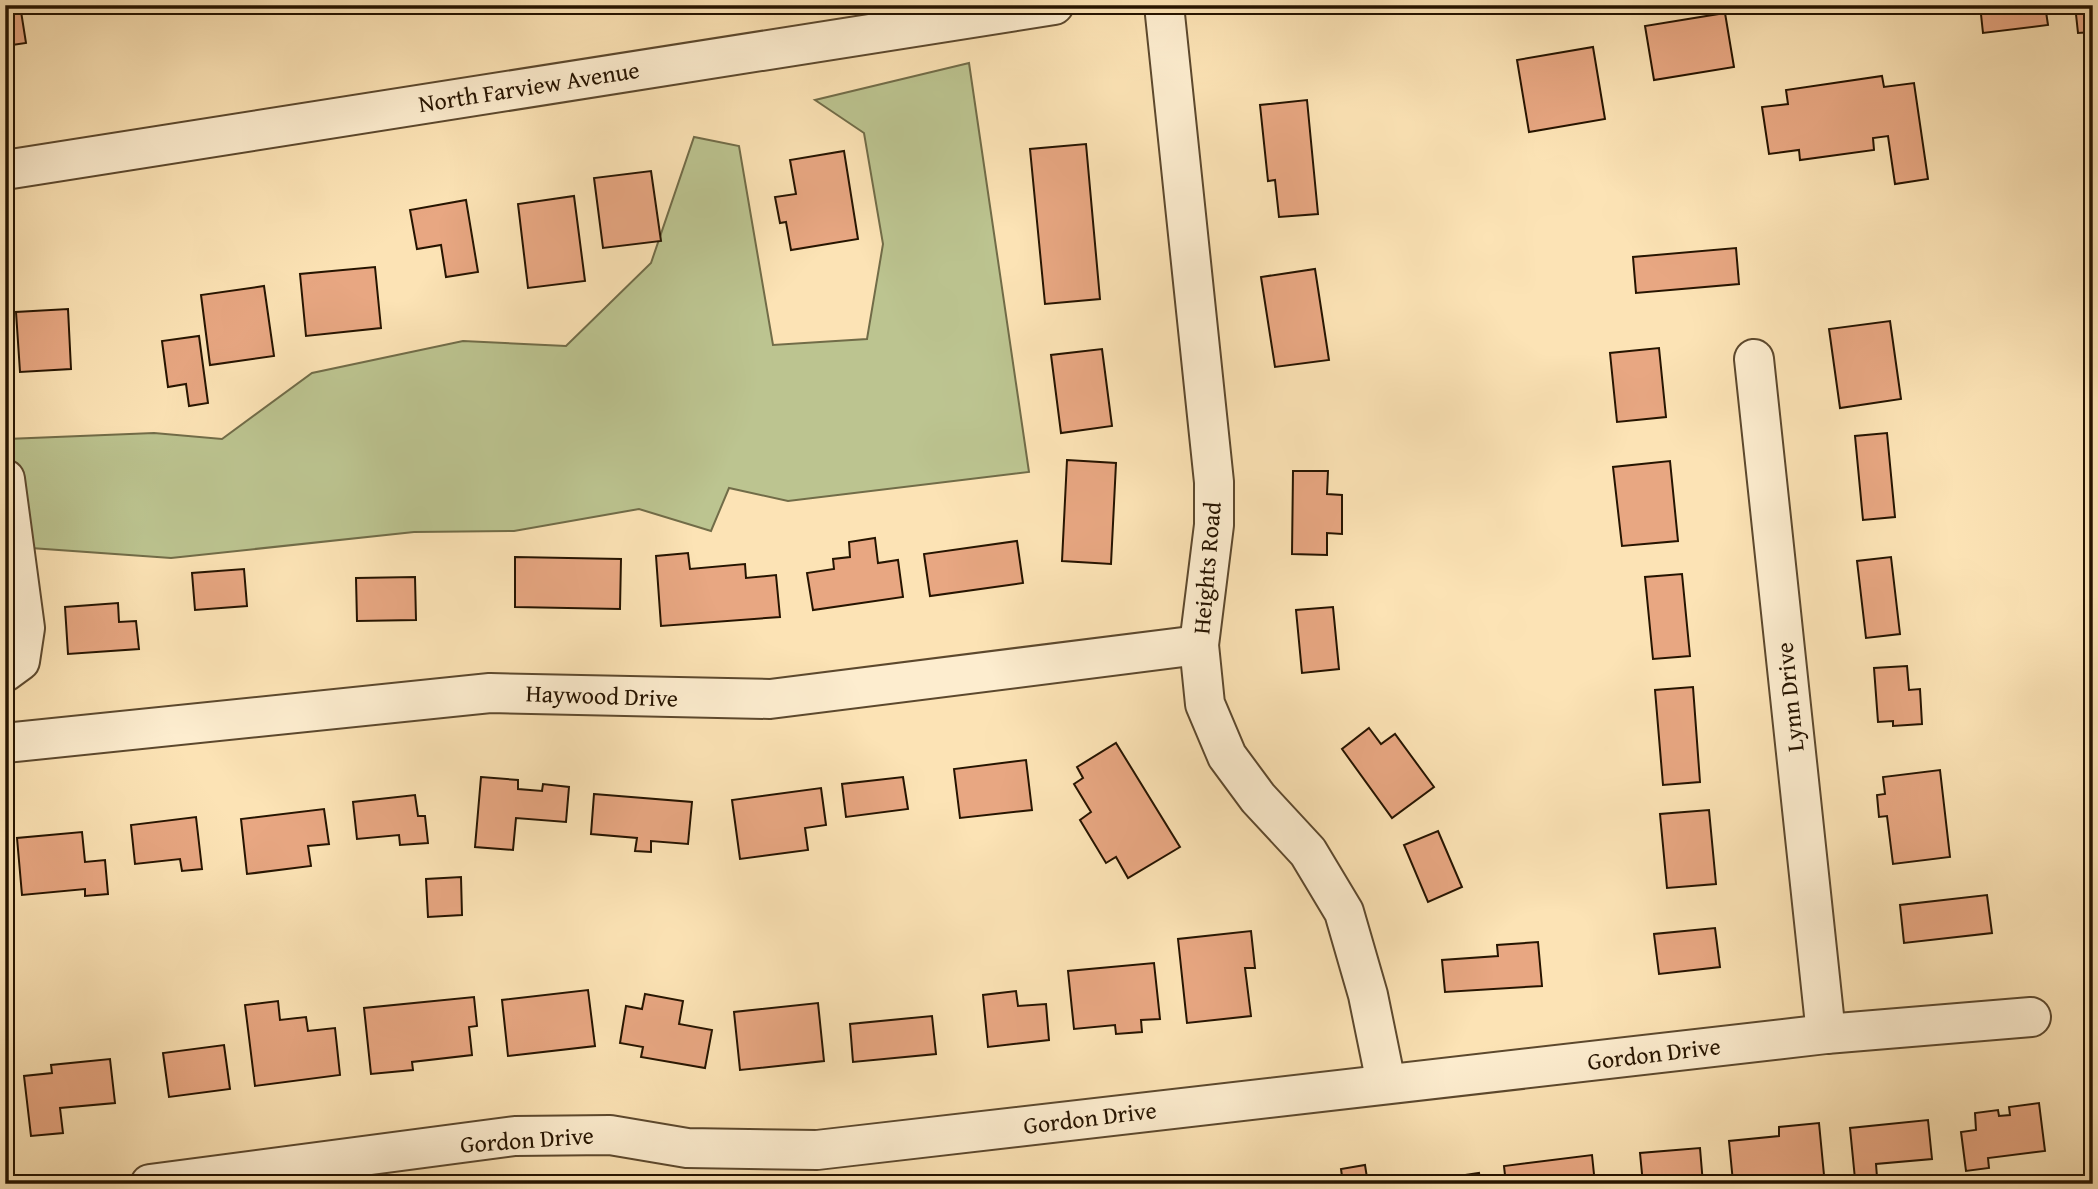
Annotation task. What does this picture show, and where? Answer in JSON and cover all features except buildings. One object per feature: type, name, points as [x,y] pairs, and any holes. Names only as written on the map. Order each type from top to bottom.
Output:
[{"type":"street","name":"North Farview Avenue","points":[[5,170],[1054,5]]},
{"type":"street","name":"Heights Road","points":[[1164,5],[1214,482],[1214,525],[1199,645],[1205,704],[1227,756],[1258,798],[1308,852],[1344,912],[1368,995],[1387,1083]]},
{"type":"street","name":"Lynn Drive","points":[[1755,359],[1826,1034]]},
{"type":"street","points":[[5,479],[25,628],[20,661],[5,672]]},
{"type":"street","name":"Haywood Drive","points":[[5,743],[489,693],[770,699],[1199,645]]},
{"type":"street","name":"Gordon Drive","points":[[150,1184],[516,1136],[610,1135],[687,1148],[817,1150],[1826,1034],[2031,1017]]},
{"type":"green space","points":[[969,63],[1029,472],[788,501],[729,488],[711,531],[639,509],[514,531],[414,532],[171,558],[17,547],[7,439],[154,433],[222,439],[312,373],[463,341],[566,346],[651,263],[694,137],[739,146],[773,345],[867,339],[883,244],[864,133],[815,100]]}]
